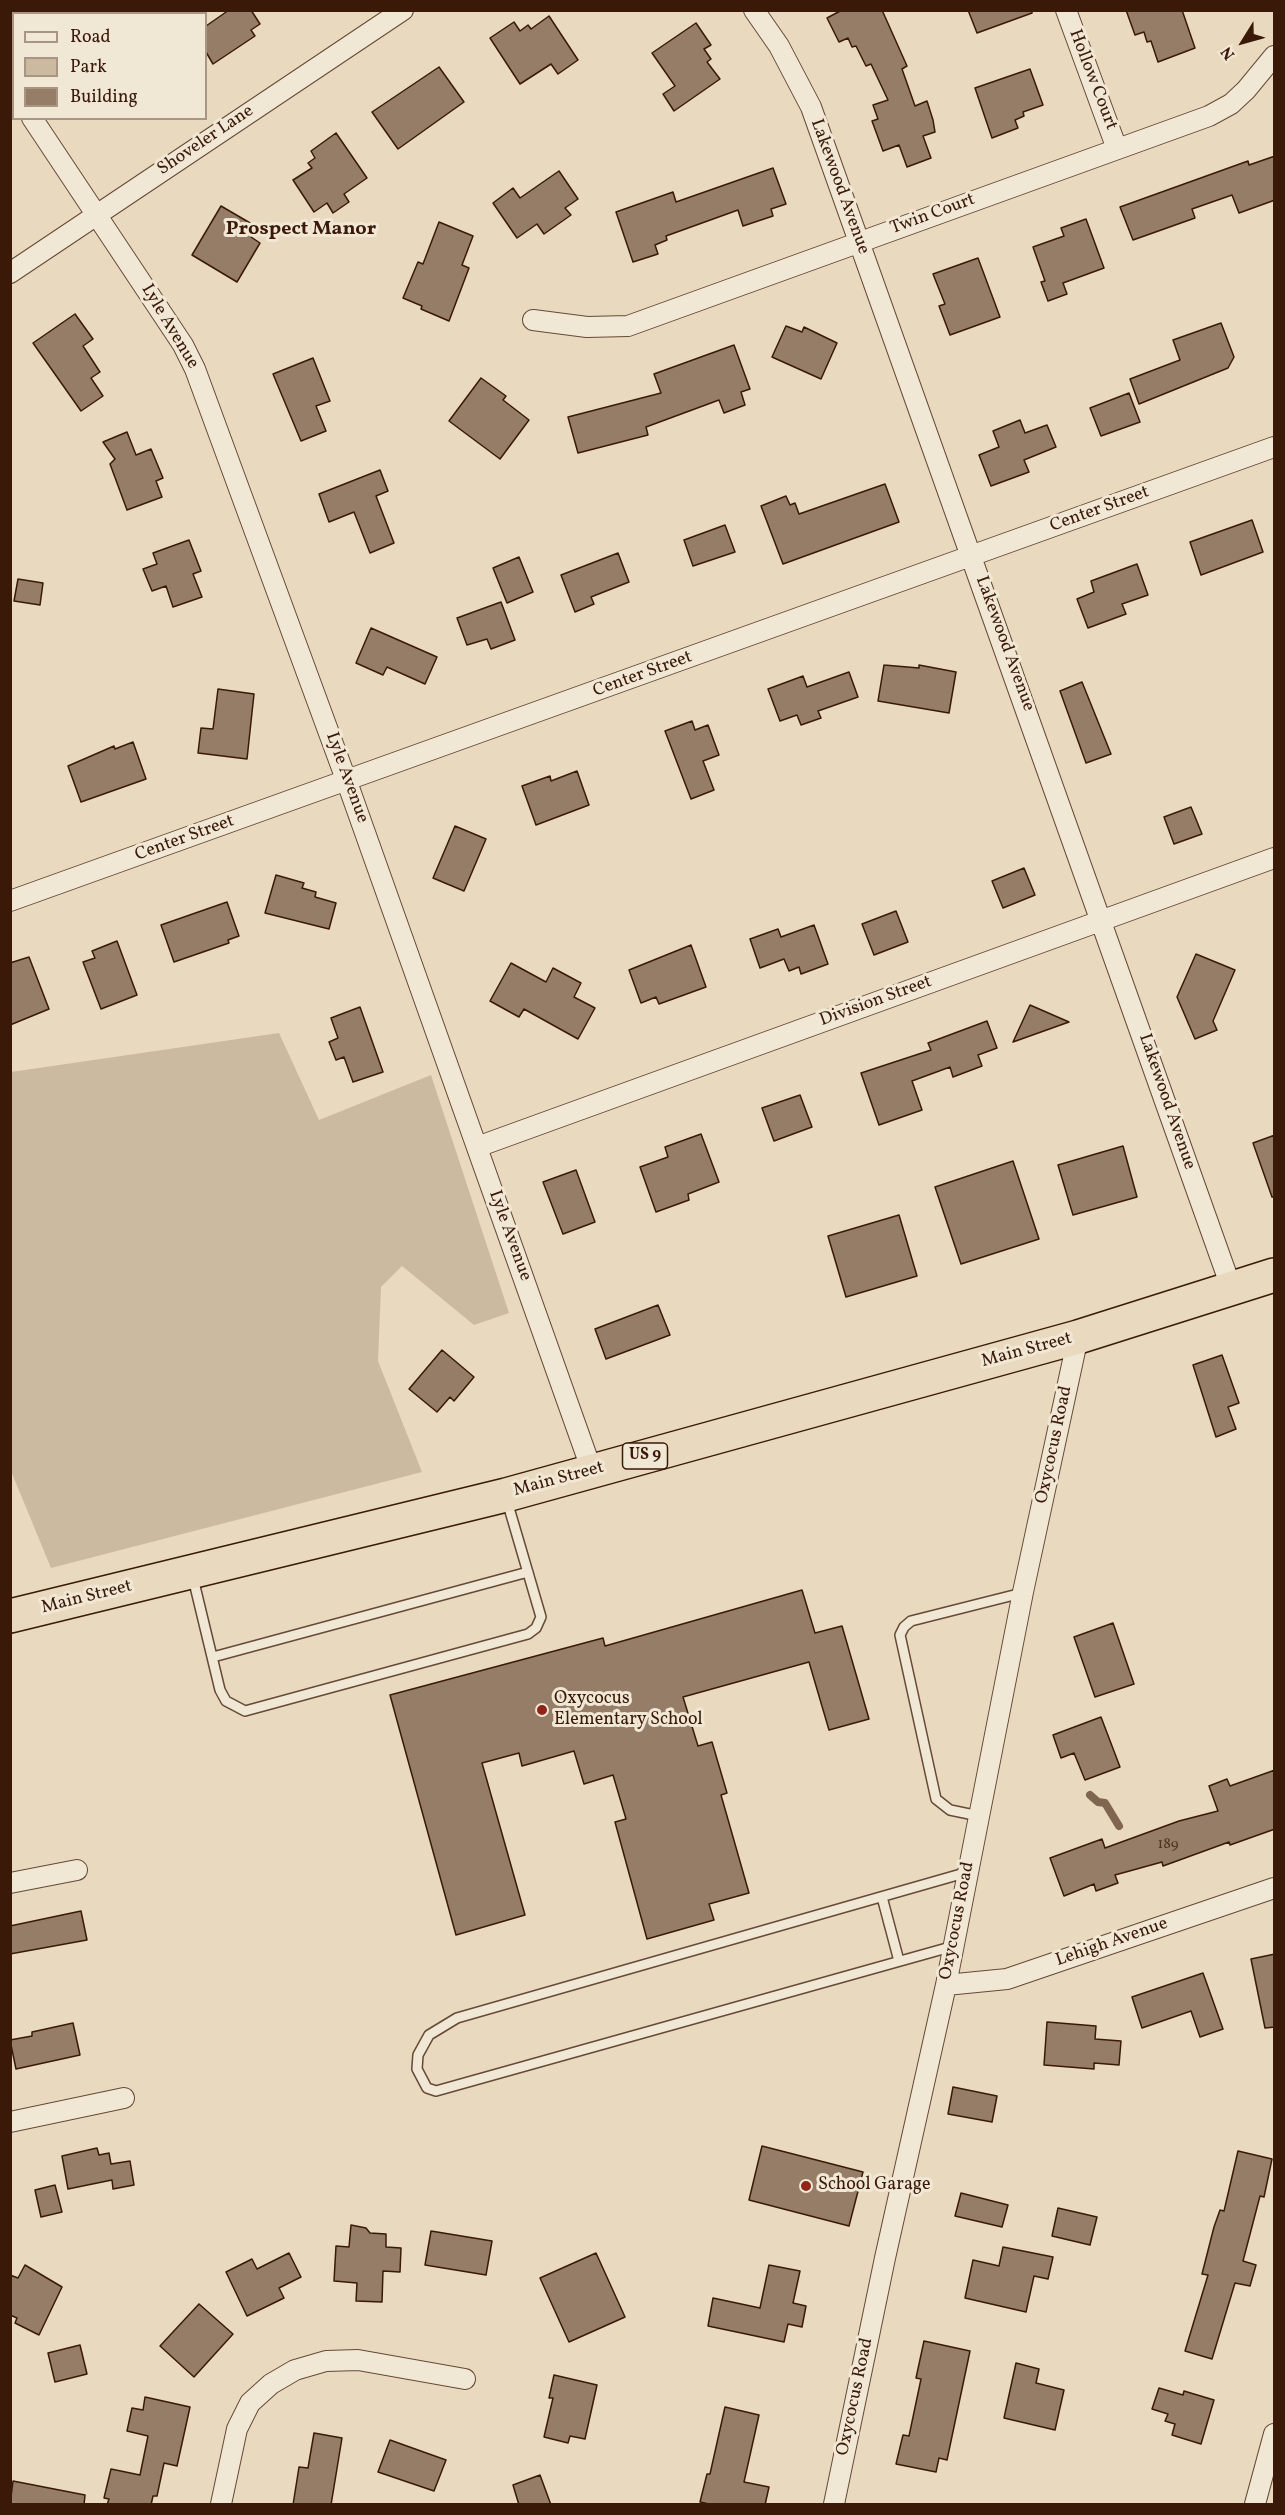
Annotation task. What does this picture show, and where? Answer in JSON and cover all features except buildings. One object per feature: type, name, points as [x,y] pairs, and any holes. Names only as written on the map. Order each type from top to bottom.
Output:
[{"type":"highway","name":"Main Street","points":[[10,1616],[506,1495],[1078,1337],[1275,1275]]},
{"type":"street","name":"Shoveler Lane","points":[[10,273],[403,10]]},
{"type":"street","name":"Lakewood Avenue","points":[[754,10],[783,54],[811,107],[1231,1287]]},
{"type":"street","name":"Hollow Court","points":[[1066,10],[1118,149]]},
{"type":"street","name":"Twin Court","points":[[533,320],[587,327],[628,326],[1209,116],[1231,104],[1275,56]]},
{"type":"street","name":"Lyle Avenue","points":[[33,120],[183,345],[195,369],[347,782],[592,1471]]},
{"type":"street","name":"Center Street","points":[[10,901],[347,782],[1275,447]]},
{"type":"street","name":"Division Street","points":[[477,1147],[1275,858]]},
{"type":"street","name":"Oxycocus Road","points":[[834,2505],[885,2258],[946,1986],[1023,1592],[1078,1337]]},
{"type":"street","points":[[10,1883],[77,1870]]},
{"type":"street","name":"Lehigh Avenue","points":[[946,1986],[1007,1979],[1275,1888]]},
{"type":"street","points":[[10,2122],[124,2098]]},
{"type":"street","points":[[220,2505],[237,2428],[250,2403],[271,2384],[295,2370],[326,2361],[358,2360],[465,2379]]},
{"type":"street","points":[[1255,2505],[1275,2434]]},
{"type":"lane","points":[[191,1573],[226,1701],[245,1711],[528,1634],[540,1625],[541,1617],[506,1495]]},
{"type":"lane","points":[[213,1657],[528,1572]]},
{"type":"lane","points":[[979,1816],[950,1810],[936,1799],[900,1635],[911,1621],[1023,1592]]},
{"type":"lane","points":[[954,1946],[436,2091],[427,2088],[417,2069],[418,2055],[429,2035],[456,2018],[968,1872]]},
{"type":"lane","points":[[882,1897],[899,1961]]},
{"type":"green space","points":[[279,1033],[319,1120],[431,1075],[509,1313],[474,1325],[402,1266],[381,1287],[378,1361],[422,1472],[51,1568],[11,1471],[11,1072]]},
{"type":"waterway","points":[[1090,1795],[1098,1802],[1105,1803],[1119,1826]]},
{"type":"place","name":"Oxycocus Elementary School","points":[[542,1710]]},
{"type":"place","name":"School Garage","points":[[806,2186]]},
{"type":"district","name":"Prospect Manor","points":[[301,230]]}]
